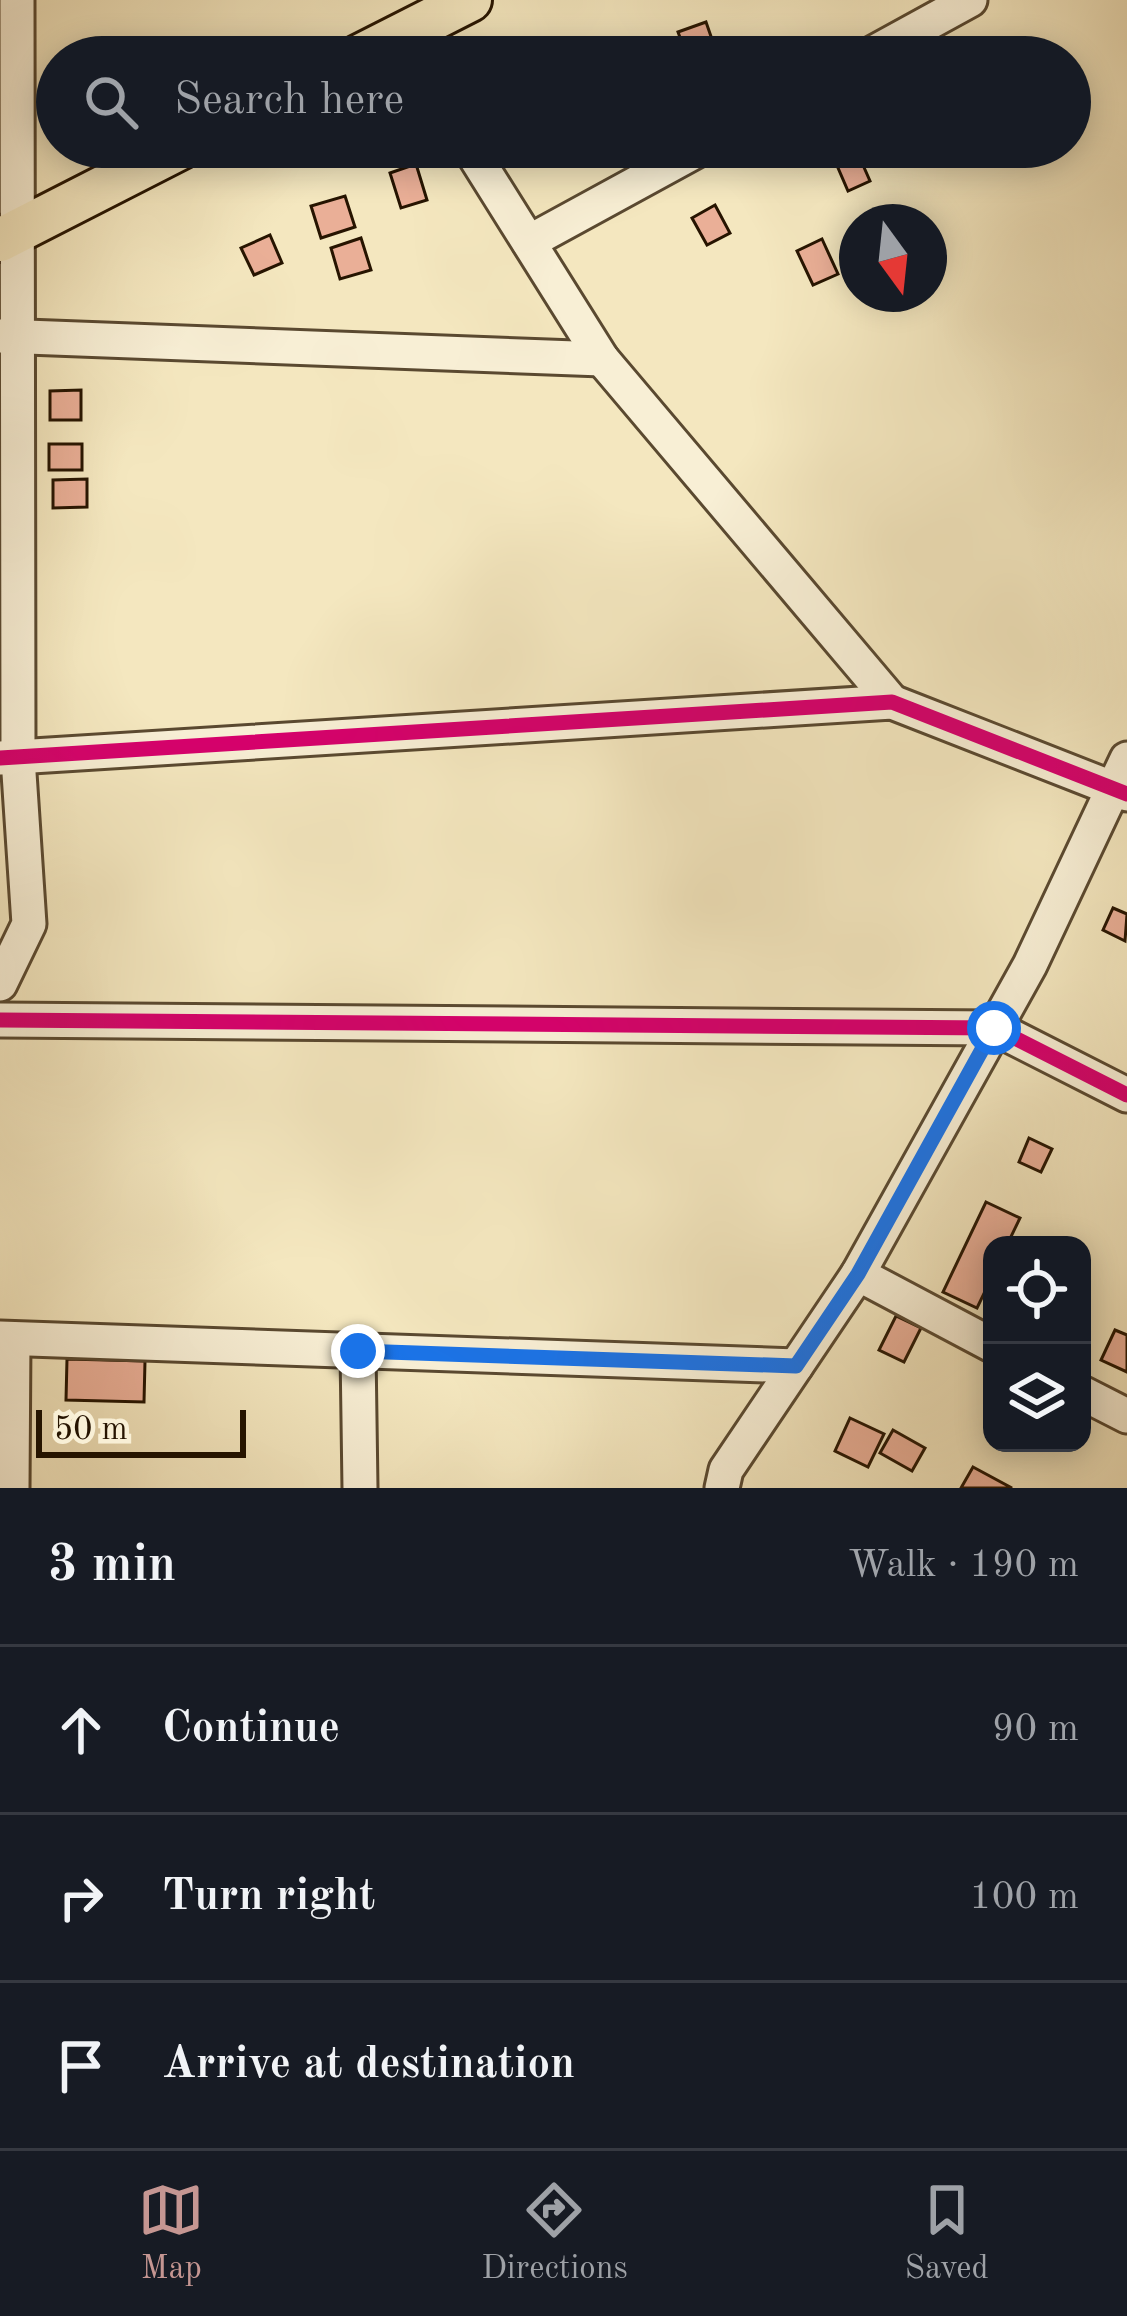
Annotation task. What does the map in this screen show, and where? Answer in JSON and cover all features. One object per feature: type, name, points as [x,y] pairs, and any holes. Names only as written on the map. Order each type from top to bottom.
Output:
[{"type":"main road","points":[[420,36],[470,0]]},
{"type":"main road","points":[[10,235],[141,168]]},
{"type":"street","points":[[0,984],[29,924],[9,758],[9,39],[17,0]]},
{"type":"street","points":[[904,36],[970,0]]},
{"type":"street","points":[[482,168],[602,359],[892,702]]},
{"type":"street","points":[[529,242],[665,168]]},
{"type":"street","points":[[10,338],[602,359]]},
{"type":"street","points":[[9,758],[892,702],[1123,781],[1030,965],[858,1274],[725,1470],[722,1488]]},
{"type":"street","points":[[0,1020],[994,1028],[1127,1095]]},
{"type":"street","points":[[858,1274],[990,1344]]},
{"type":"street","points":[[12,1488],[6,1339],[796,1366]]},
{"type":"street","points":[[358,1351],[360,1488]]},
{"type":"street","points":[[1091,1398],[1127,1417]]},
{"type":"building","points":[[706,22],[711,36],[679,36],[678,32]]},
{"type":"building","points":[[417,168],[427,200],[401,208],[390,173]]},
{"type":"building","points":[[838,168],[864,168],[870,181],[848,191]]},
{"type":"building","points":[[345,196],[355,227],[321,238],[311,206]]},
{"type":"building","points":[[715,205],[730,233],[707,245],[692,218]]},
{"type":"building","points":[[270,235],[282,263],[254,275],[241,248]]},
{"type":"building","points":[[361,238],[371,270],[340,279],[331,248]]},
{"type":"building","points":[[822,239],[838,274],[813,285],[797,251]]},
{"type":"building","points":[[81,390],[81,420],[50,420],[50,391]]},
{"type":"building","points":[[49,444],[82,444],[82,470],[49,470]]},
{"type":"building","points":[[87,479],[87,507],[53,508],[53,480]]},
{"type":"building","points":[[1113,908],[1127,914],[1125,941],[1103,930]]},
{"type":"building","points":[[1029,1138],[1052,1149],[1041,1172],[1019,1162]]},
{"type":"building","points":[[986,1202],[1020,1218],[1011,1236],[983,1236],[983,1296],[977,1308],[943,1292]]},
{"type":"building","points":[[896,1316],[921,1328],[904,1362],[879,1350]]},
{"type":"building","points":[[1115,1330],[1127,1335],[1127,1372],[1101,1360]]},
{"type":"building","points":[[67,1359],[145,1361],[144,1402],[66,1400]]},
{"type":"building","points":[[850,1418],[884,1434],[868,1467],[835,1451]]},
{"type":"building","points":[[893,1430],[925,1448],[912,1471],[880,1453]]},
{"type":"building","points":[[973,1467],[1012,1488],[961,1488]]},
{"type":"cycle path","points":[[0,758],[892,702],[1127,794]]},
{"type":"cycle path","points":[[0,1020],[995,1028],[1127,1095]]},
{"type":"route","points":[[358,1351],[796,1366],[858,1274],[994,1028]]}]
